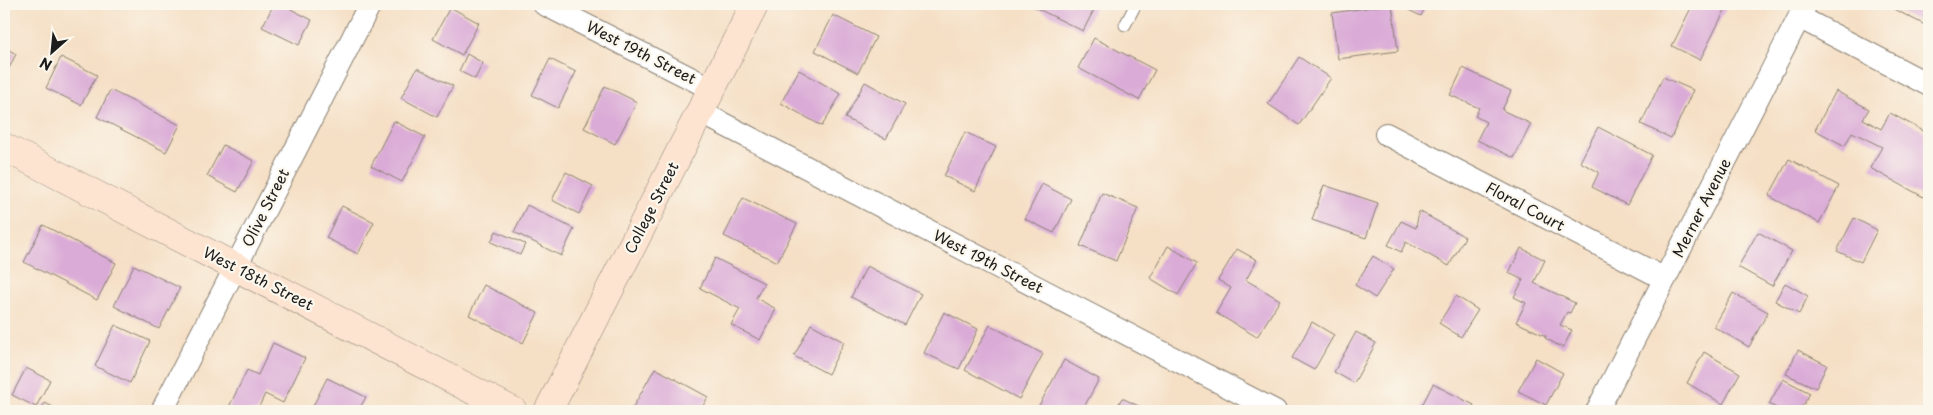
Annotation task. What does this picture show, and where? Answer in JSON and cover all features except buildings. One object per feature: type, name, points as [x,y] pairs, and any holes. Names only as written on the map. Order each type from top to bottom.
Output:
[{"type":"main road","name":"College Street","points":[[548,411],[755,4]]},
{"type":"main road","name":"West 18th Street","points":[[4,147],[513,411]]},
{"type":"street","name":"Olive Street","points":[[162,411],[370,4]]},
{"type":"street","name":"West 19th Street","points":[[544,4],[706,101],[1275,411]]},
{"type":"street","points":[[1802,11],[1929,85]]},
{"type":"street","name":"Merner Avenue","points":[[1597,411],[1802,11]]},
{"type":"street","name":"Floral Court","points":[[1386,134],[1665,279]]},
{"type":"lane","points":[[1126,25],[1136,4]]}]
